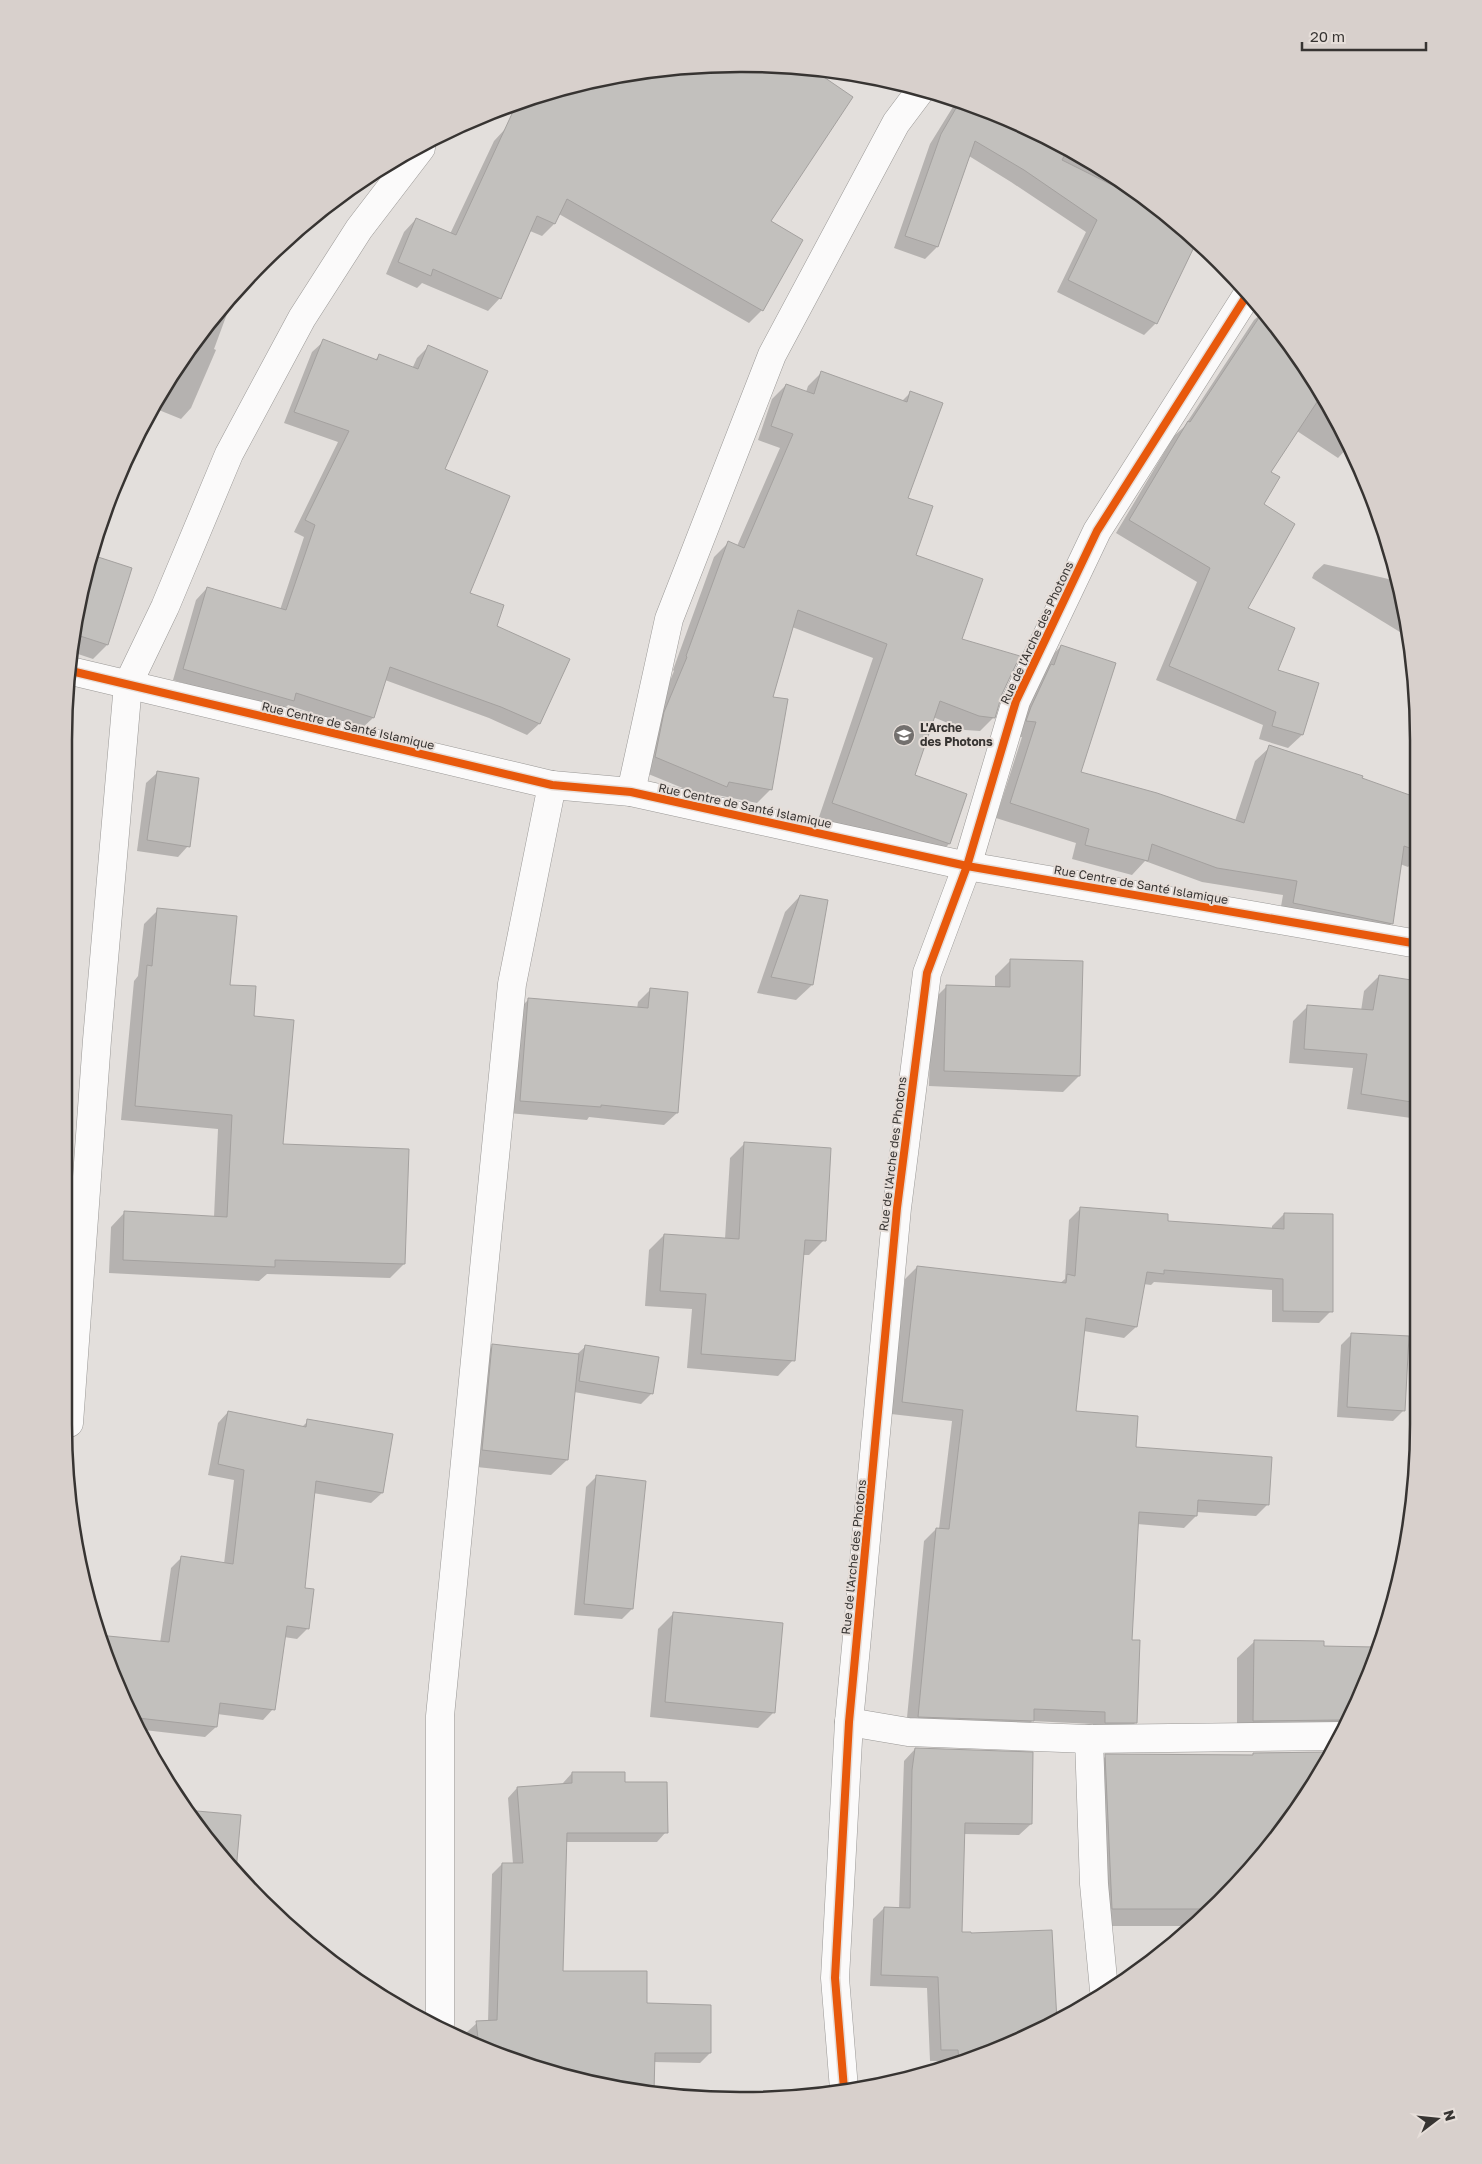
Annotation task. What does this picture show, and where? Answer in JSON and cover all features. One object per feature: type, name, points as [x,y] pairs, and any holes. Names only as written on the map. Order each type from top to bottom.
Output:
[{"type":"street","points":[[631,792],[669,619],[772,355],[896,123],[916,96]]},
{"type":"street","points":[[72,1382],[97,1040],[128,684],[165,607],[229,454],[302,318],[360,229],[413,159]]},
{"type":"street","name":"Rue de l'Arche des Photons","points":[[844,2083],[835,1978],[849,1722],[897,1208],[927,972],[967,866],[1016,701],[1097,531],[1244,300]]},
{"type":"street","name":"Rue Centre de Santé Islamique","points":[[76,672],[552,785],[631,792],[967,866],[1410,943]]},
{"type":"street","points":[[440,2020],[440,1716],[512,984],[552,785]]},
{"type":"street","points":[[849,1722],[908,1732],[1089,1739],[1332,1736]]},
{"type":"street","points":[[1089,1739],[1094,1884],[1103,1984]]},
{"type":"building","points":[[741,72],[825,78],[853,97],[771,221],[803,240],[763,311],[567,199],[555,224],[537,216],[501,299],[433,269],[431,276],[398,262],[416,218],[456,235],[512,113],[526,108],[568,95],[611,85],[654,78]]},
{"type":"building","points":[[956,108],[997,123],[1037,141],[1064,156],[1062,160],[1112,185],[1182,238],[1193,249],[1157,324],[1068,280],[1097,220],[1024,170],[975,141],[938,247],[905,236],[941,134]]},
{"type":"building","points":[[1259,318],[1297,370],[1317,402],[1271,472],[1280,477],[1264,504],[1295,524],[1248,608],[1295,628],[1278,670],[1319,683],[1303,735],[1272,726],[1276,712],[1169,666],[1210,568],[1129,520],[1188,421],[1190,422]]},
{"type":"building","points":[[323,339],[377,360],[379,354],[418,369],[428,345],[488,371],[445,469],[510,496],[470,593],[504,605],[497,626],[570,659],[540,724],[501,707],[390,667],[374,718],[296,693],[294,701],[183,669],[207,587],[286,610],[315,525],[305,520],[349,431],[294,412]]},
{"type":"building","points":[[821,371],[907,402],[910,391],[943,403],[908,498],[933,506],[916,555],[983,579],[962,639],[1020,656],[1002,694],[995,718],[979,716],[940,701],[915,775],[967,794],[950,844],[832,803],[887,644],[798,610],[773,697],[788,699],[772,790],[729,782],[727,787],[655,757],[664,712],[687,657],[728,541],[744,548],[793,434],[771,426],[786,384],[814,394]]},
{"type":"building","points":[[98,557],[132,568],[108,645],[81,636]]},
{"type":"building","points":[[1061,645],[1116,663],[1081,772],[1157,793],[1244,823],[1269,745],[1363,776],[1362,778],[1410,795],[1410,848],[1404,846],[1393,924],[1293,903],[1297,881],[1217,868],[1152,844],[1148,861],[1085,845],[1089,829],[1010,803],[1036,722],[1026,721],[1051,664],[1054,665]]},
{"type":"building","points":[[157,771],[199,778],[190,847],[147,840]]},
{"type":"building","points":[[800,895],[828,900],[813,985],[771,977]]},
{"type":"building","points":[[157,908],[237,916],[230,985],[256,986],[254,1016],[294,1020],[283,1144],[409,1149],[405,1264],[275,1260],[275,1267],[123,1260],[124,1211],[227,1217],[232,1115],[135,1106],[147,965],[152,966]]},
{"type":"building","points":[[1010,959],[1083,961],[1080,1076],[944,1071],[946,985],[1010,987]]},
{"type":"building","points":[[1379,975],[1410,980],[1410,1102],[1361,1094],[1367,1054],[1304,1049],[1307,1005],[1373,1010]]},
{"type":"building","points":[[650,988],[688,992],[678,1113],[601,1105],[601,1107],[520,1101],[528,998],[648,1008]]},
{"type":"building","points":[[744,1142],[831,1148],[826,1241],[805,1240],[795,1361],[701,1354],[706,1294],[660,1291],[664,1234],[739,1239]]},
{"type":"building","points":[[1080,1207],[1168,1214],[1168,1221],[1284,1229],[1284,1213],[1333,1214],[1333,1312],[1283,1311],[1283,1279],[1164,1270],[1164,1274],[1147,1272],[1137,1327],[1086,1318],[1076,1411],[1138,1416],[1136,1447],[1272,1457],[1269,1505],[1198,1500],[1197,1516],[1139,1512],[1132,1640],[1140,1640],[1137,1723],[1105,1723],[1105,1712],[1034,1709],[1034,1721],[918,1717],[936,1528],[949,1529],[963,1410],[902,1402],[917,1266],[1066,1283],[1067,1274],[1075,1276]]},
{"type":"building","points":[[1351,1333],[1409,1336],[1405,1411],[1347,1407]]},
{"type":"building","points":[[492,1344],[579,1354],[568,1460],[482,1450]]},
{"type":"building","points":[[585,1345],[659,1357],[653,1394],[579,1381]]},
{"type":"building","points":[[228,1411],[306,1427],[307,1419],[393,1434],[383,1493],[316,1481],[305,1588],[314,1589],[309,1629],[287,1626],[275,1710],[220,1703],[217,1727],[141,1718],[123,1679],[107,1636],[169,1642],[181,1556],[233,1564],[244,1470],[218,1464]]},
{"type":"building","points":[[596,1475],[646,1481],[633,1609],[584,1604]]},
{"type":"building","points":[[673,1612],[783,1623],[775,1713],[665,1702]]},
{"type":"building","points":[[1254,1640],[1324,1641],[1324,1646],[1371,1647],[1340,1720],[1253,1721]]},
{"type":"building","points":[[915,1748],[1033,1752],[1032,1824],[965,1823],[962,1932],[1052,1930],[1057,2012],[997,2041],[958,2055],[958,2050],[941,2050],[938,1977],[881,1975],[884,1907],[910,1908],[912,1770]]},
{"type":"building","points":[[1323,1752],[1297,1794],[1271,1830],[1244,1864],[1200,1909],[1112,1909],[1105,1754],[1253,1755],[1253,1753]]},
{"type":"building","points":[[572,1772],[625,1772],[625,1782],[667,1782],[668,1833],[567,1833],[563,1971],[647,1971],[647,2003],[711,2005],[711,2053],[655,2053],[654,2086],[568,2069],[478,2038],[476,2021],[497,2020],[502,1863],[523,1863],[517,1787],[572,1783]]},
{"type":"building","points":[[197,1811],[241,1815],[237,1862]]},
{"type":"cycle path","points":[[844,2083],[835,1978],[849,1722],[897,1208],[927,973],[967,866],[1016,701],[1097,531],[1244,300]]},
{"type":"cycle path","points":[[76,672],[552,785],[631,792],[967,866],[1410,943]]},
{"type":"place","name":"L'Arche des Photons","points":[[904,735]]}]
